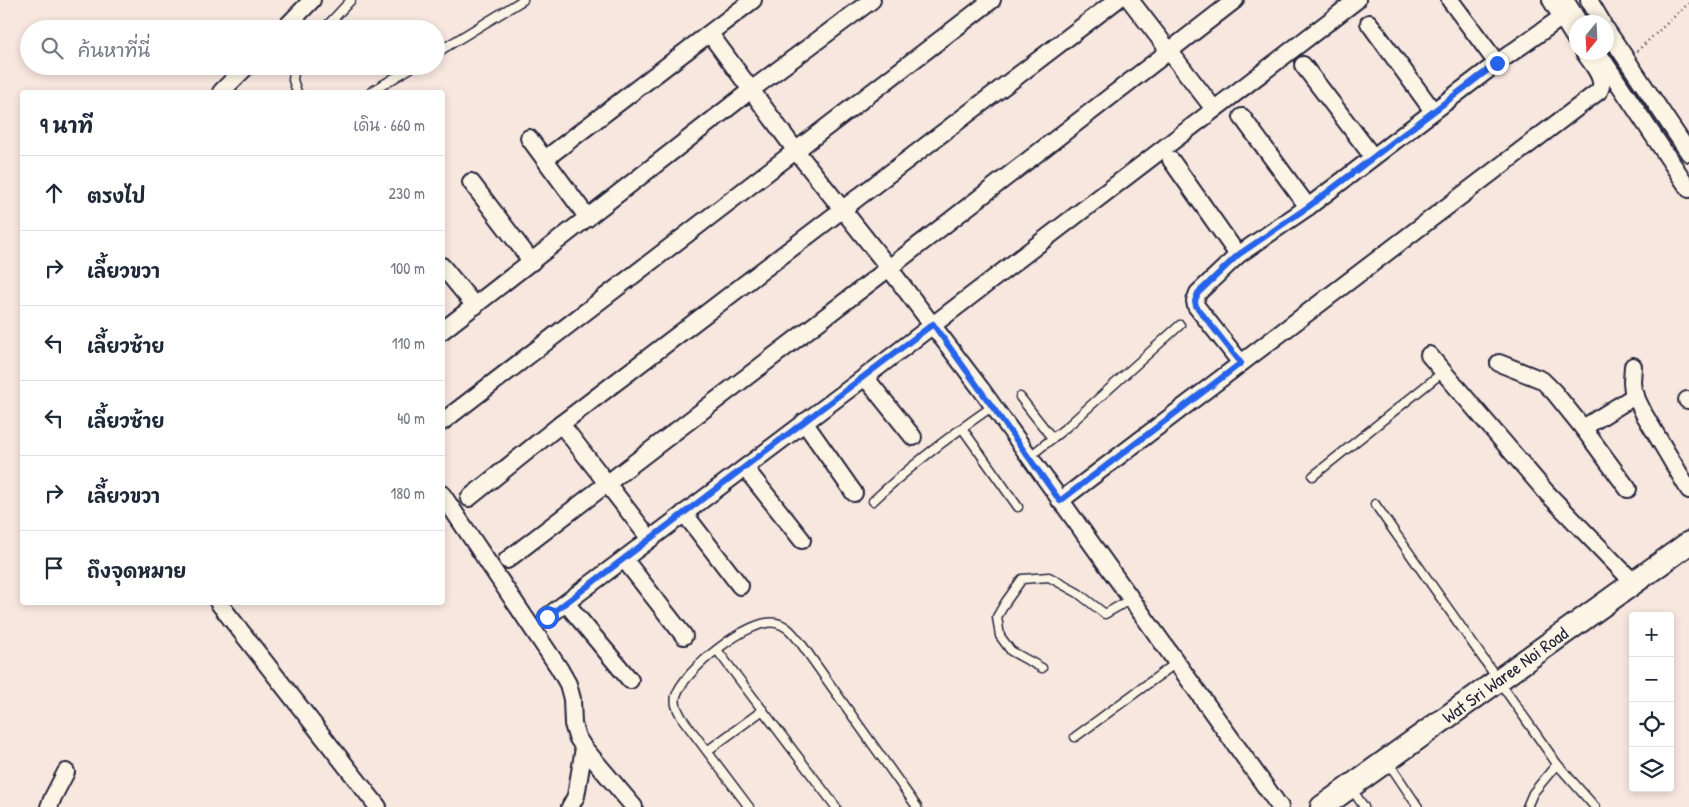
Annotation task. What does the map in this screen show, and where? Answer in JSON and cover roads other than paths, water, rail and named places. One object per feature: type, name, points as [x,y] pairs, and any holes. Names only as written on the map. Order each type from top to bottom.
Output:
[{"type":"main road","name":"Wat Sri Waree Noi Road","points":[[1322,807],[1689,544]]},
{"type":"street","points":[[293,20],[312,0]]},
{"type":"street","points":[[545,159],[753,0]]},
{"type":"street","points":[[445,329],[752,90],[872,0]]},
{"type":"street","points":[[445,420],[992,0]]},
{"type":"street","points":[[469,498],[561,424],[842,208],[1117,0]]},
{"type":"street","points":[[1130,0],[1214,109]]},
{"type":"street","points":[[507,560],[1170,52],[1235,0]]},
{"type":"street","points":[[547,617],[1357,0]]},
{"type":"street","points":[[1450,0],[1497,63]]},
{"type":"street","points":[[1551,0],[1569,28]]},
{"type":"street","points":[[1565,0],[1575,15]]},
{"type":"street","points":[[1588,0],[1598,15]]},
{"type":"street","points":[[1241,363],[1196,306],[1195,301],[1198,293],[1238,255],[1308,207],[1432,111],[1562,17]]},
{"type":"street","points":[[1369,23],[1432,111]]},
{"type":"street","points":[[710,34],[796,151],[933,324],[1280,807]]},
{"type":"street","points":[[1614,41],[1689,153]]},
{"type":"street","points":[[1060,501],[1599,91],[1602,87],[1602,80],[1589,60]]},
{"type":"street","points":[[1602,60],[1689,189]]},
{"type":"street","points":[[1303,65],[1373,157]]},
{"type":"street","points":[[223,90],[238,75]]},
{"type":"street","points":[[1242,116],[1308,207]]},
{"type":"street","points":[[529,138],[588,218]]},
{"type":"street","points":[[1170,160],[1238,255]]},
{"type":"street","points":[[471,182],[532,262]]},
{"type":"street","points":[[445,270],[475,306]]},
{"type":"street","points":[[1429,355],[1546,492],[1634,583]]},
{"type":"street","points":[[1499,362],[1542,380],[1584,428],[1628,489]]},
{"type":"street","points":[[1633,366],[1632,382],[1644,414],[1689,490]]},
{"type":"street","points":[[864,377],[913,437]]},
{"type":"street","points":[[1584,428],[1636,395]]},
{"type":"street","points":[[804,422],[854,493]]},
{"type":"street","points":[[561,424],[650,539]]},
{"type":"street","points":[[745,468],[802,540]]},
{"type":"street","points":[[445,498],[560,668],[568,684],[572,699],[577,737],[584,748],[634,807]]},
{"type":"street","points":[[684,513],[740,586]]},
{"type":"street","points":[[624,558],[684,636]]},
{"type":"street","points":[[566,603],[630,680]]},
{"type":"street","points":[[220,605],[371,802]]},
{"type":"street","points":[[570,807],[576,796],[584,748]]},
{"type":"street","points":[[49,807],[66,772]]},
{"type":"lane","points":[[332,20],[351,0]]},
{"type":"lane","points":[[445,48],[523,0]]},
{"type":"lane","points":[[293,75],[296,90]]},
{"type":"lane","points":[[374,90],[399,75]]},
{"type":"lane","points":[[1029,457],[1180,325]]},
{"type":"lane","points":[[1313,476],[1443,372]]},
{"type":"lane","points":[[1020,397],[1052,438]]},
{"type":"lane","points":[[873,501],[898,478],[993,406]]},
{"type":"lane","points":[[962,428],[1018,507]]},
{"type":"lane","points":[[1375,504],[1557,764],[1594,807]]},
{"type":"lane","points":[[1042,668],[1011,651],[1000,636],[997,617],[1022,579],[1049,577],[1078,593],[1105,614],[1130,598]]},
{"type":"lane","points":[[748,807],[682,718],[676,706],[676,696],[701,662],[717,650],[743,631],[763,623],[775,622],[791,630],[917,807]]},
{"type":"lane","points":[[717,650],[836,807]]},
{"type":"lane","points":[[1075,737],[1176,663]]},
{"type":"lane","points":[[707,752],[763,710]]},
{"type":"lane","points":[[1386,761],[1418,807]]},
{"type":"lane","points":[[1527,807],[1533,793],[1557,764]]},
{"type":"lane","points":[[1350,787],[1364,807]]}]
